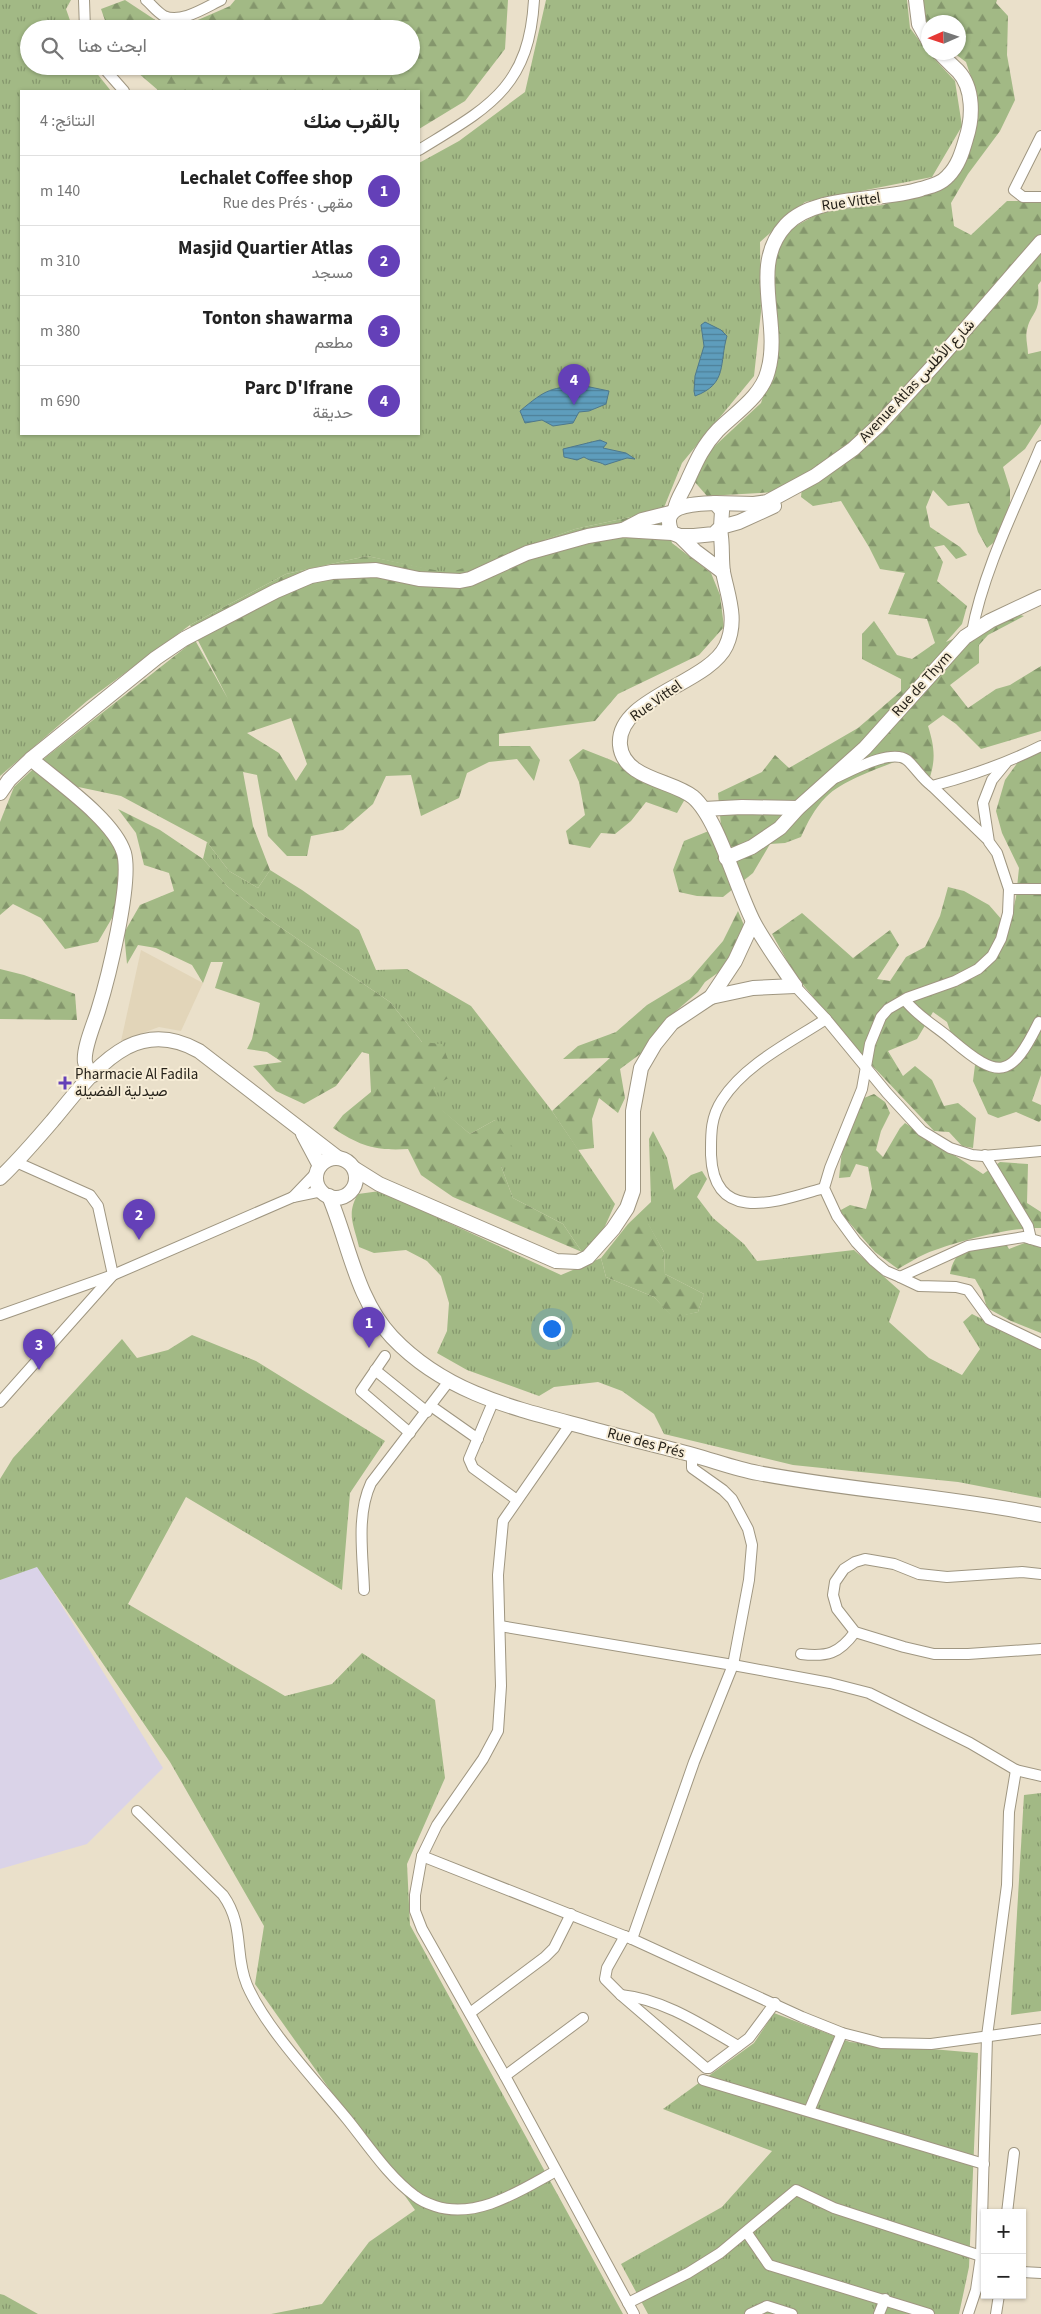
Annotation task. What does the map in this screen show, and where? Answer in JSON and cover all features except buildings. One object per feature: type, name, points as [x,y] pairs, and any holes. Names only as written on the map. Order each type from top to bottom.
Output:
[{"type":"street","points":[[85,0],[85,20]]},
{"type":"street","points":[[146,0],[160,13],[172,18],[184,16],[221,0]]},
{"type":"street","points":[[420,149],[483,110],[506,88],[514,75],[529,38],[534,0]]},
{"type":"street","points":[[916,0],[921,28]]},
{"type":"street","name":"Rue Vittel","points":[[672,511],[701,451],[758,391],[765,380],[770,361],[772,334],[767,271],[769,253],[774,240],[787,224],[808,209],[818,206],[907,194],[932,186],[948,176],[956,166],[969,132],[971,104],[969,91],[959,72],[947,60]]},
{"type":"street","points":[[110,75],[123,90]]},
{"type":"street","points":[[1041,136],[1014,190],[1023,197],[1041,197]]},
{"type":"street","name":"Avenue Atlas شارع الأطلس","points":[[622,530],[642,520],[672,511],[708,504],[754,504],[767,502],[814,476],[853,449],[878,426],[1041,242]]},
{"type":"street","name":"Avenue Atlas شارع الأطلس","points":[[622,530],[676,535],[706,535],[781,503],[857,453],[929,379],[1041,249]]},
{"type":"street","points":[[972,632],[974,617],[995,558],[1041,446]]},
{"type":"street","points":[[687,481],[708,504]]},
{"type":"street","name":"Rue Vittel","points":[[708,504],[722,511],[720,529],[723,572],[730,593],[732,620],[726,646],[711,663],[641,708],[625,723],[620,734],[621,751],[627,763],[654,779],[688,794],[704,809],[753,922],[795,986]]},
{"type":"street","points":[[672,511],[668,524],[676,535],[694,552],[723,572]]},
{"type":"street","points":[[0,793],[9,780],[31,759],[174,645],[294,583],[332,572],[358,569],[376,570],[419,579],[460,581],[470,579],[546,547],[588,536],[622,530]]},
{"type":"street","name":"Rue de Thym","points":[[726,858],[752,847],[773,833],[798,808],[830,781],[865,748],[958,644],[972,632],[990,621],[1041,597]]},
{"type":"street","points":[[932,786],[969,777],[1006,763],[1041,746]]},
{"type":"street","points":[[830,781],[872,762],[894,757],[906,759],[989,842],[997,853],[1009,889],[1005,928],[992,956],[966,975],[888,1009],[881,1018],[870,1044],[867,1070],[862,1089],[830,1168],[824,1188],[836,1216],[856,1242],[886,1271],[918,1286],[956,1287],[968,1290],[989,1319],[1041,1344]]},
{"type":"street","points":[[31,759],[100,817],[114,833],[124,853],[127,875],[124,897],[102,1000],[85,1054],[86,1066],[93,1075]]},
{"type":"street","points":[[989,842],[984,798],[992,780],[1006,763]]},
{"type":"street","points":[[704,809],[742,807],[798,808]]},
{"type":"street","points":[[1009,889],[1041,889]]},
{"type":"street","points":[[711,997],[736,961],[753,922]]},
{"type":"street","points":[[354,1169],[379,1184],[556,1261],[578,1262],[588,1257],[613,1229],[627,1208],[632,1191],[633,1111],[641,1068],[655,1044],[672,1023],[711,997],[752,988],[795,986],[826,1019],[867,1070],[922,1131],[950,1148],[972,1154],[985,1155],[1040,1149]]},
{"type":"street","points":[[905,1000],[920,1017],[973,1058],[995,1068],[1007,1066],[1019,1058],[1039,1022]]},
{"type":"street","points":[[824,1188],[766,1204],[753,1204],[728,1196],[714,1175],[711,1124],[722,1100],[742,1077],[763,1060],[826,1019]]},
{"type":"street","points":[[0,1178],[93,1075],[113,1057],[140,1042],[163,1039],[185,1043],[199,1050],[338,1158],[351,1164],[356,1176],[349,1192]]},
{"type":"street","points":[[300,1129],[319,1169],[318,1186],[325,1194]]},
{"type":"street","points":[[985,1155],[1036,1241]]},
{"type":"street","points":[[293,1197],[319,1169],[332,1158],[338,1158]]},
{"type":"street","points":[[16,1162],[90,1195],[98,1206],[113,1275]]},
{"type":"street","points":[[0,1316],[113,1275],[293,1197],[325,1194],[336,1198],[349,1192],[379,1184]]},
{"type":"street","name":"Rue des Prés","points":[[341,1226],[349,1192]]},
{"type":"street","name":"Rue des Prés","points":[[325,1194],[341,1226],[347,1252],[362,1290],[381,1324],[421,1362],[449,1381],[493,1402],[757,1473],[1041,1515]]},
{"type":"street","points":[[900,1277],[968,1246],[1024,1237],[1036,1241]]},
{"type":"street","points":[[0,1402],[113,1275]]},
{"type":"street","points":[[385,1356],[361,1392],[410,1433]]},
{"type":"street","points":[[375,1370],[429,1409],[478,1439]]},
{"type":"street","points":[[364,1590],[362,1516],[366,1492],[449,1381]]},
{"type":"street","points":[[493,1402],[470,1463],[517,1500]]},
{"type":"street","points":[[571,1423],[504,1521],[500,1541],[501,1704],[498,1731],[483,1759],[437,1824],[422,1856],[415,1895],[415,1911],[422,1929],[505,2076],[634,2314]]},
{"type":"street","points":[[692,1455],[692,1468],[723,1490],[732,1499],[748,1529],[752,1545],[749,1580],[733,1665],[628,1937],[605,1974],[609,1984],[706,2068],[709,2068],[749,2038],[775,2003]]},
{"type":"street","points":[[1041,1574],[1022,1572],[947,1577],[919,1574],[876,1560],[865,1559],[855,1562],[844,1569],[835,1582],[833,1595],[837,1609],[855,1632],[934,1654],[968,1654],[1041,1649]]},
{"type":"street","points":[[500,1626],[733,1665],[830,1683],[869,1693],[970,1743],[1016,1770],[1041,1776]]},
{"type":"street","points":[[801,1654],[821,1656],[836,1651],[846,1644],[855,1632]]},
{"type":"street","points":[[983,2254],[987,2036],[1007,1885],[1009,1812],[1016,1770]]},
{"type":"street","points":[[137,1811],[223,1895],[232,1907],[236,1920],[245,1976],[253,1997],[285,2043],[391,2173],[415,2196],[435,2207],[457,2210],[483,2206],[507,2198],[556,2171]]},
{"type":"street","points":[[422,1856],[628,1937],[802,2017],[842,2033],[881,2042],[904,2044],[956,2042],[1041,2029]]},
{"type":"street","points":[[470,2013],[545,1957],[554,1948],[571,1914]]},
{"type":"street","points":[[621,1995],[640,1997],[667,2008],[693,2020],[738,2046]]},
{"type":"street","points":[[505,2076],[583,2018]]},
{"type":"street","points":[[809,2111],[842,2033]]},
{"type":"street","points":[[703,2080],[984,2164]]},
{"type":"street","points":[[1007,2209],[1014,2153]]},
{"type":"street","points":[[628,2302],[688,2273],[720,2253],[747,2233],[792,2192],[799,2190],[834,2208],[981,2254]]},
{"type":"street","points":[[747,2233],[769,2265],[929,2314]]},
{"type":"street","points":[[968,2314],[976,2290],[981,2265]]},
{"type":"street","points":[[1026,2272],[1041,2272]]},
{"type":"street","points":[[996,2314],[998,2299]]},
{"type":"street","points":[[879,2314],[885,2300]]},
{"type":"street","points":[[750,2314],[767,2306],[792,2314]]},
{"type":"shaded area","points":[[141,950],[203,983],[181,1031],[159,1027],[121,1041]]},
{"type":"shaded area","points":[[37,1566],[163,1768],[87,1844],[0,1869],[0,1580]]},
{"type":"green space","points":[[0,0],[71,0],[66,9],[70,20],[20,20],[20,75],[98,75],[110,90],[20,90],[20,435],[420,435],[420,162],[459,141],[525,92],[546,0],[907,0],[910,28],[921,43],[921,60],[935,60],[955,81],[962,126],[932,177],[805,202],[760,242],[761,312],[754,376],[682,463],[663,510],[575,529],[449,574],[367,556],[286,574],[190,625],[87,701],[0,776]]},
{"type":"green space","points":[[125,0],[155,20],[105,20],[101,9]]},
{"type":"green space","points":[[235,0],[508,0],[505,49],[465,101],[420,128],[420,90],[158,90],[140,75],[420,75],[420,20],[198,20],[230,6]]},
{"type":"green space","points":[[922,0],[997,0],[996,3],[1008,16],[1007,55],[1015,100],[1000,131],[968,174],[951,203],[954,226],[971,235],[1007,201],[1041,201],[1041,281],[1038,285],[1037,307],[1026,336],[1028,354],[1041,351],[1041,424],[1025,449],[1003,467],[1010,489],[1010,502],[1003,535],[987,548],[978,532],[969,503],[948,506],[933,490],[926,507],[930,527],[960,547],[967,555],[956,559],[944,545],[934,547],[943,562],[937,581],[967,606],[962,624],[946,642],[1012,613],[1024,616],[988,635],[979,645],[979,663],[950,685],[968,708],[996,689],[1010,685],[1041,666],[1041,731],[981,749],[956,724],[943,715],[928,726],[934,752],[930,777],[904,758],[863,774],[826,797],[818,806],[801,837],[785,843],[770,844],[753,873],[723,897],[697,896],[679,892],[673,870],[684,841],[721,826],[718,793],[762,772],[775,755],[789,768],[858,728],[901,691],[901,679],[862,659],[862,634],[874,621],[897,655],[912,659],[935,643],[927,619],[888,614],[905,573],[880,569],[841,501],[813,506],[801,497],[803,477],[777,492],[707,496],[693,480],[704,456],[761,403],[773,366],[772,270],[785,232],[823,211],[883,205],[943,185],[964,155],[977,95],[966,62],[963,60],[966,60],[966,15],[923,15]]},
{"type":"green space","points":[[663,510],[672,543],[711,573],[720,595],[724,627],[699,655],[618,694],[595,721],[499,734],[499,746],[530,746],[540,760],[534,781],[517,759],[489,762],[467,773],[459,798],[421,816],[411,775],[386,776],[373,804],[343,830],[311,836],[307,856],[287,856],[268,836],[257,775],[243,772],[253,826],[270,870],[258,888],[229,871],[207,842],[121,796],[69,785],[121,854],[119,906],[98,942],[65,949],[41,918],[13,904],[0,915],[0,822],[14,787],[46,757],[195,640],[228,699],[190,625],[286,574],[367,556],[449,573],[575,529]],"holes":[[[291,718],[307,764],[296,781],[279,753],[247,733]]]},
{"type":"green space","points":[[583,749],[611,760],[685,799],[677,813],[646,802],[631,821],[615,834],[601,833],[590,848],[569,844],[566,831],[585,815],[579,782],[569,760]]},
{"type":"green space","points":[[1041,750],[1041,1075],[1032,1101],[1041,1105],[1041,1120],[1039,1122],[1016,1112],[998,1118],[988,1114],[973,1081],[976,1057],[954,1042],[947,1022],[933,1012],[917,1039],[888,1051],[903,1076],[915,1066],[932,1080],[944,1106],[958,1103],[976,1118],[973,1148],[962,1146],[949,1132],[934,1131],[851,1043],[795,975],[772,934],[802,913],[853,958],[890,930],[899,945],[877,979],[890,981],[906,957],[925,947],[940,916],[948,887],[964,891],[989,905],[1009,928],[1016,897],[1019,868],[1002,833],[996,811],[1005,780],[1018,762]]},
{"type":"green space","points":[[118,809],[160,830],[203,859],[228,887],[267,918],[390,1002],[422,1042],[442,1044],[454,1075],[434,1086],[441,1109],[470,1134],[495,1120],[515,1151],[501,1166],[513,1198],[563,1224],[582,1252],[453,1197],[421,1175],[408,1149],[386,1149],[368,1146],[351,1139],[333,1128],[343,1115],[371,1092],[369,1054],[362,1052],[336,1086],[304,1104],[276,1091],[253,1066],[282,1062],[267,1052],[247,1049],[252,1039],[260,1003],[215,988],[223,962],[211,962],[203,983],[192,965],[156,948],[138,945],[127,964],[124,933],[140,905],[174,891],[169,873],[144,865],[136,833]]},
{"type":"green space","points":[[207,842],[229,871],[258,888],[270,870],[359,930],[376,970],[407,969],[471,1006],[552,1111],[615,1204],[601,1235],[582,1252],[563,1224],[513,1198],[501,1166],[495,1120],[470,1134],[440,1109],[422,1042],[390,1002],[267,918],[228,887],[203,859]]},
{"type":"green space","points":[[738,911],[746,930],[726,967],[705,982],[698,992],[669,1017],[647,1049],[620,1069],[625,1098],[618,1113],[599,1098],[592,1119],[594,1148],[578,1150],[552,1111],[610,1058],[563,1059],[578,1046],[616,1032],[647,1005],[690,979],[723,941]]},
{"type":"green space","points":[[0,969],[24,975],[75,994],[77,1020],[0,1019]]},
{"type":"green space","points":[[874,1094],[885,1102],[890,1113],[881,1131],[876,1150],[883,1157],[905,1123],[983,1174],[1000,1162],[1028,1164],[1027,1203],[1041,1212],[1041,1228],[1014,1230],[966,1240],[925,1254],[898,1269],[875,1252],[839,1211],[850,1205],[866,1209],[872,1189],[868,1167],[856,1164],[850,1177],[839,1178],[842,1149],[859,1100]]},
{"type":"green space","points":[[653,1131],[667,1158],[674,1190],[691,1175],[702,1171],[707,1179],[697,1197],[713,1218],[744,1244],[757,1261],[854,1250],[900,1291],[889,1322],[929,1358],[962,1375],[980,1349],[963,1322],[972,1314],[1041,1348],[1041,1498],[958,1482],[793,1465],[664,1434],[654,1414],[622,1391],[598,1382],[554,1387],[539,1396],[467,1370],[437,1353],[447,1331],[449,1303],[441,1276],[427,1261],[406,1250],[374,1253],[359,1247],[352,1220],[354,1201],[358,1194],[380,1191],[561,1275],[601,1258],[606,1277],[654,1297],[673,1317],[698,1312],[704,1294],[665,1274],[664,1252],[648,1224],[628,1224],[651,1202],[649,1139]]},
{"type":"green space","points":[[648,1223],[664,1252],[665,1274],[704,1294],[698,1312],[673,1318],[654,1297],[606,1277],[601,1258],[628,1224]]},
{"type":"green space","points":[[1030,1241],[1041,1245],[1041,1333],[1011,1321],[987,1308],[982,1291],[975,1279],[950,1274],[957,1257],[970,1248],[1005,1242],[1009,1249]]},
{"type":"green space","points":[[192,1335],[256,1361],[385,1441],[350,1493],[342,1590],[186,1497],[128,1604],[285,1696],[332,1684],[362,1653],[435,1700],[445,1778],[407,1864],[410,1925],[623,2314],[271,2314],[322,2304],[369,2242],[415,2210],[255,1984],[264,1926],[170,1762],[37,1567],[0,1580],[0,1479],[13,1458],[122,1339],[137,1358],[168,1350]]},
{"type":"green space","points":[[1041,1793],[1041,2011],[1011,2015],[1024,1795]]},
{"type":"green space","points":[[774,2013],[850,2042],[978,2053],[969,2267],[959,2314],[648,2314],[621,2264],[722,2207],[772,2151],[663,2109],[754,2043]]},
{"type":"green space","points":[[0,2294],[4,2295],[38,2314],[0,2314]]},
{"type":"water","points":[[705,322],[721,330],[727,336],[718,379],[706,391],[695,396],[695,376],[704,346],[701,325]]},
{"type":"water","points":[[585,386],[609,391],[606,404],[589,411],[579,412],[573,423],[553,426],[542,420],[525,423],[520,411],[536,398],[564,387]]},
{"type":"water","points":[[600,440],[607,443],[603,448],[626,453],[635,459],[627,458],[605,465],[584,457],[577,460],[564,457],[563,449]]},
{"type":"place","name":"Parc D'Ifrane","points":[[574,405]]},
{"type":"place","name":"Pharmacie Al Fadila صيدلية الفضيلة","points":[[65,1083]]},
{"type":"place","name":"Masjid Quartier Atlas","points":[[139,1240]]},
{"type":"place","name":"Lechalet Coffee shop","points":[[369,1348]]},
{"type":"place","name":"Tonton shawarma","points":[[39,1370]]}]
